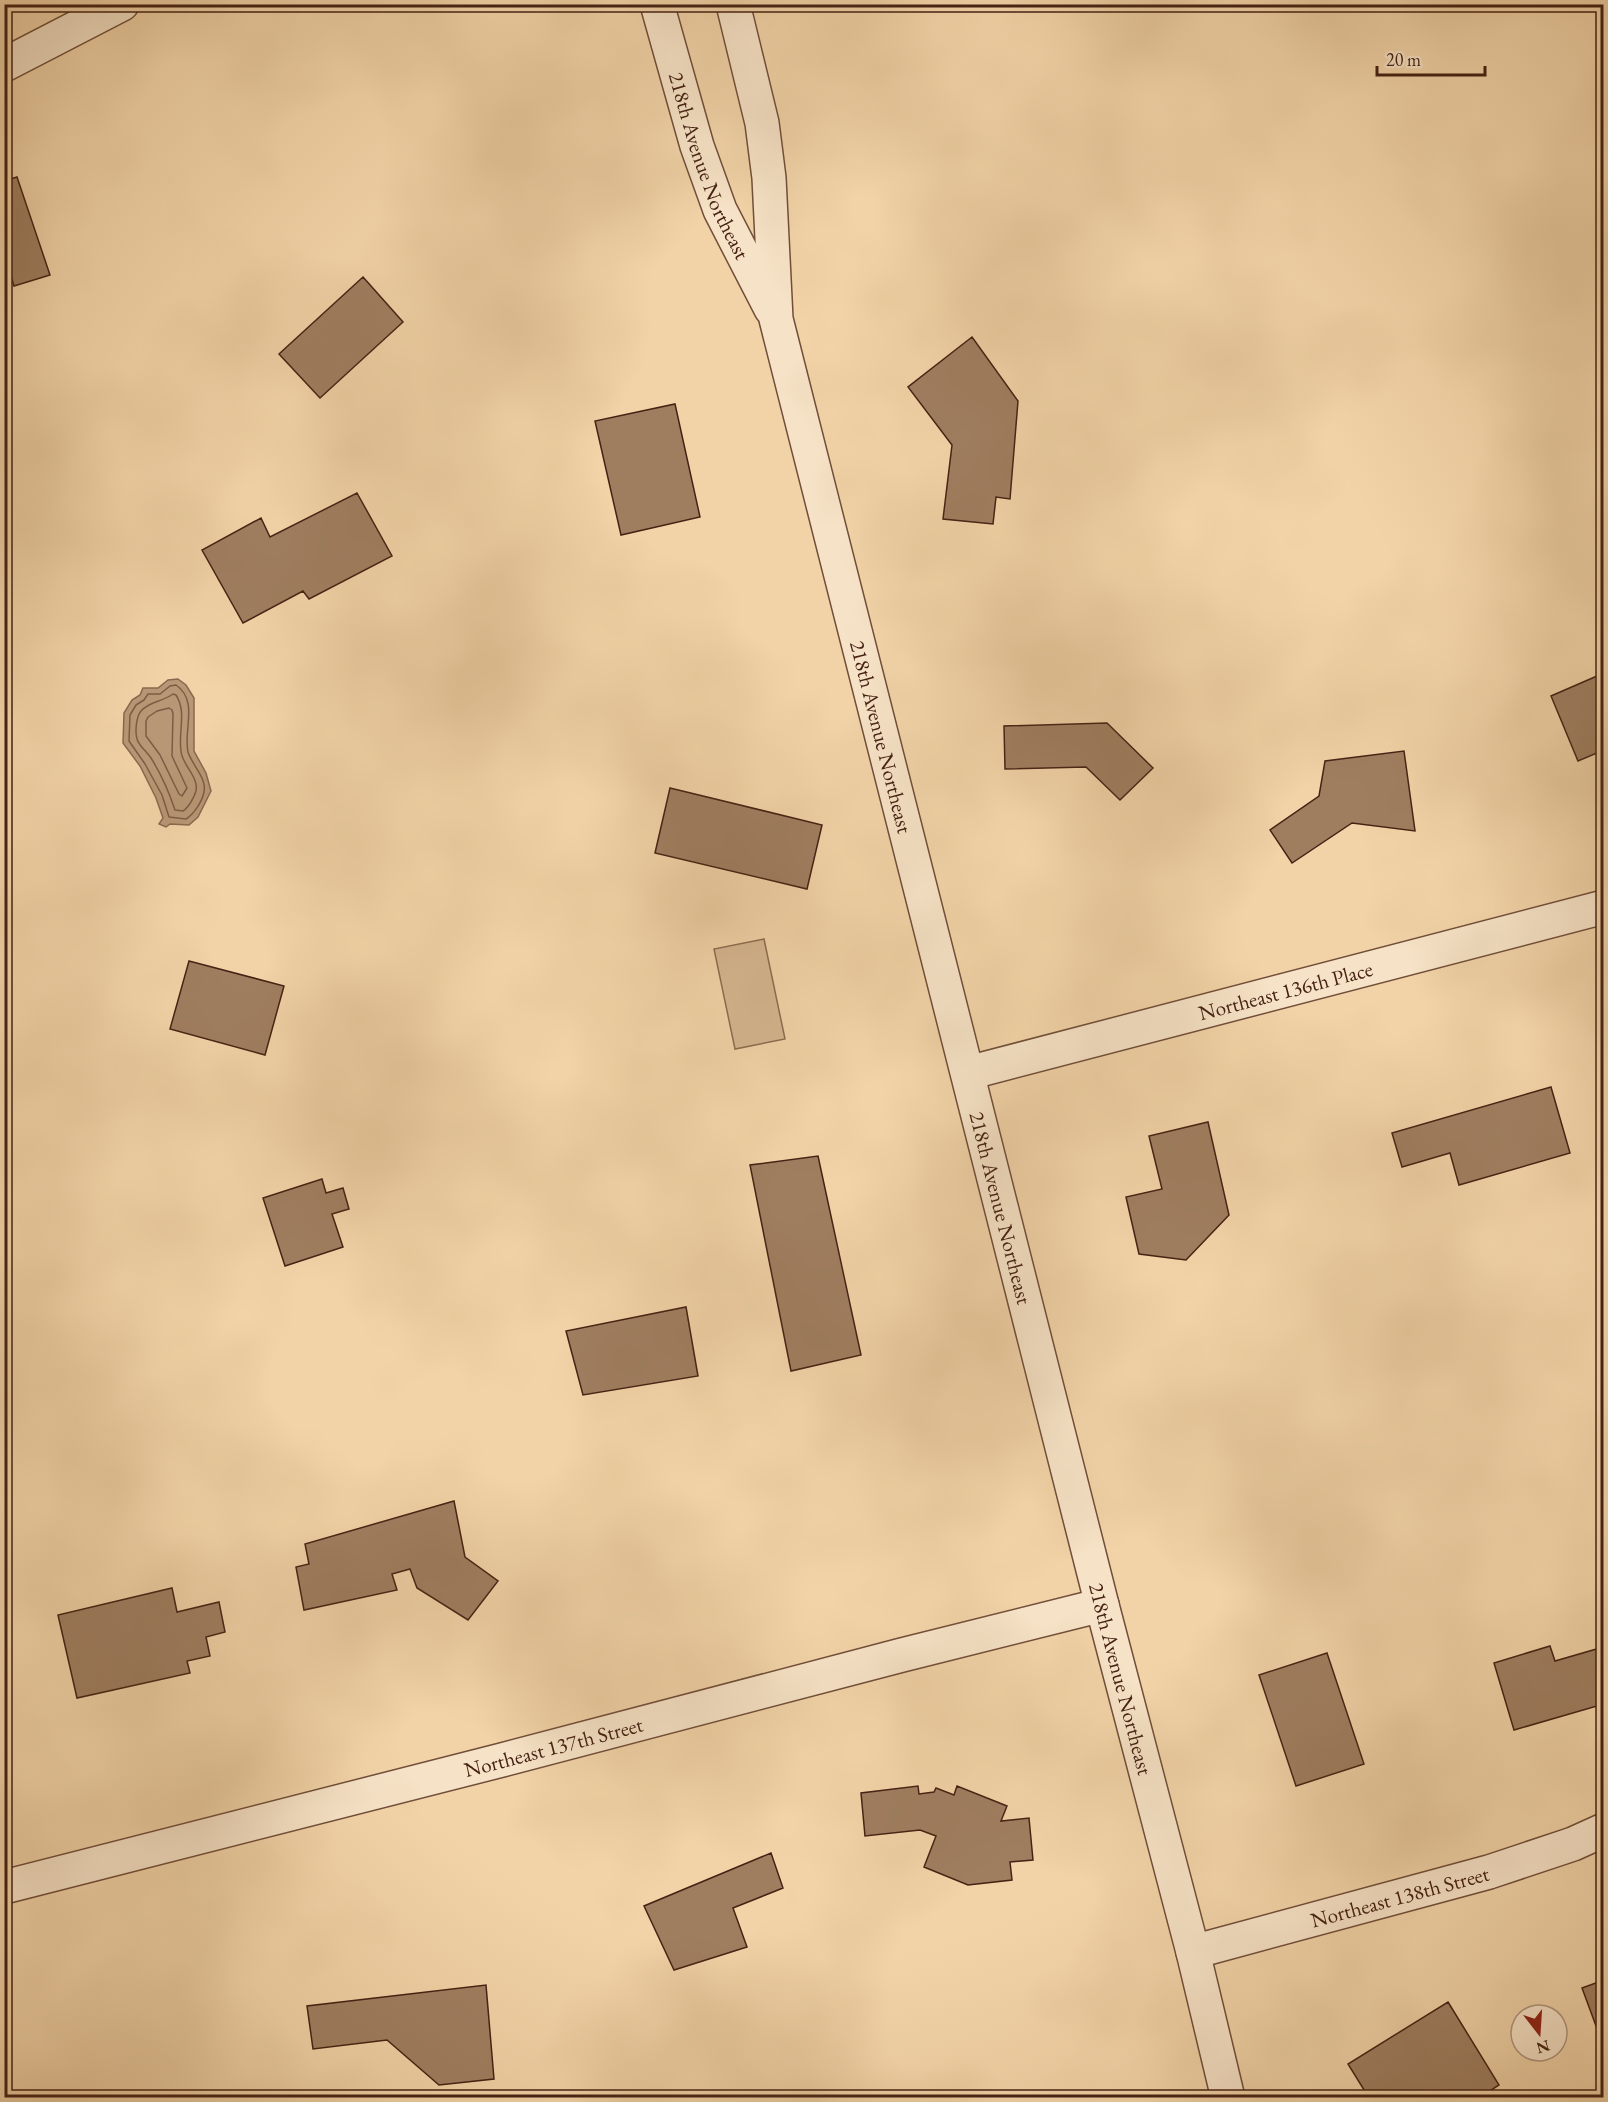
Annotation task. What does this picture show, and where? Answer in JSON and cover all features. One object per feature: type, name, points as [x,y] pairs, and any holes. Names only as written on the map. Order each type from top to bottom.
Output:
[{"type":"street","points":[[4,65],[122,4]]},
{"type":"street","name":"218th Avenue Northeast","points":[[657,4],[697,146],[720,210],[776,319]]},
{"type":"street","name":"218th Avenue Northeast","points":[[734,4],[762,123],[769,178],[776,319],[1102,1605],[1193,1952],[1228,2097]]},
{"type":"street","name":"Northeast 136th Place","points":[[968,1073],[1604,907]]},
{"type":"street","name":"Northeast 137th Street","points":[[4,1887],[502,1761],[870,1663],[1102,1605]]},
{"type":"street","name":"Northeast 138th Street","points":[[1193,1952],[1489,1872],[1573,1844],[1604,1830]]},
{"type":"shaded area","points":[[764,939],[785,1039],[735,1049],[714,949]]},
{"type":"water","points":[[178,679],[186,685],[194,698],[194,751],[206,773],[211,791],[198,817],[189,825],[170,824],[166,827],[159,824],[163,818],[156,798],[140,766],[123,743],[124,713],[132,700],[140,695],[143,688],[158,688],[168,680]]},
{"type":"building","points":[[17,177],[50,275],[14,286],[8,266],[4,266],[4,181]]},
{"type":"building","points":[[363,277],[403,322],[320,398],[279,354]]},
{"type":"building","points":[[972,337],[1018,401],[1010,499],[996,497],[993,524],[943,519],[952,445],[908,387]]},
{"type":"building","points":[[675,404],[700,517],[621,535],[595,421]]},
{"type":"building","points":[[357,493],[392,556],[309,599],[303,591],[243,623],[202,550],[261,518],[270,537]]},
{"type":"building","points":[[1604,673],[1604,750],[1578,761],[1551,696]]},
{"type":"building","points":[[1107,723],[1153,768],[1120,800],[1086,767],[1005,769],[1004,726]]},
{"type":"building","points":[[1404,751],[1415,831],[1352,823],[1292,863],[1270,830],[1319,796],[1325,761]]},
{"type":"building","points":[[670,788],[822,825],[807,889],[655,853]]},
{"type":"building","points":[[189,961],[284,986],[265,1055],[170,1029]]},
{"type":"building","points":[[1551,1087],[1570,1153],[1459,1185],[1450,1153],[1402,1167],[1392,1133]]},
{"type":"building","points":[[1208,1122],[1229,1215],[1186,1260],[1139,1254],[1126,1197],[1162,1189],[1149,1136]]},
{"type":"building","points":[[818,1156],[861,1355],[791,1371],[750,1165]]},
{"type":"building","points":[[322,1179],[326,1193],[343,1188],[349,1209],[332,1214],[343,1247],[285,1266],[263,1198]]},
{"type":"building","points":[[686,1307],[698,1376],[583,1395],[566,1331]]},
{"type":"building","points":[[454,1501],[465,1557],[498,1581],[468,1620],[417,1588],[410,1569],[392,1574],[397,1590],[304,1610],[296,1567],[309,1564],[305,1544]]},
{"type":"building","points":[[172,1588],[177,1612],[219,1602],[225,1632],[206,1637],[210,1656],[187,1661],[190,1673],[77,1698],[58,1615]]},
{"type":"building","points":[[1550,1646],[1555,1661],[1600,1648],[1604,1659],[1604,1704],[1514,1730],[1494,1663]]},
{"type":"building","points":[[1327,1653],[1364,1764],[1296,1786],[1259,1675]]},
{"type":"building","points":[[918,1786],[919,1794],[934,1792],[936,1788],[954,1795],[957,1786],[1007,1806],[1001,1821],[1029,1818],[1033,1860],[1010,1862],[1012,1880],[968,1885],[924,1867],[936,1836],[920,1830],[865,1836],[861,1793]]},
{"type":"building","points":[[771,1853],[783,1888],[733,1908],[747,1947],[674,1970],[644,1906]]},
{"type":"building","points":[[1604,1980],[1604,2032],[1599,2034],[1582,1988]]},
{"type":"building","points":[[486,1985],[494,2079],[439,2085],[387,2040],[313,2049],[307,2006]]},
{"type":"building","points":[[1448,2002],[1499,2085],[1479,2098],[1369,2098],[1348,2064]]}]
